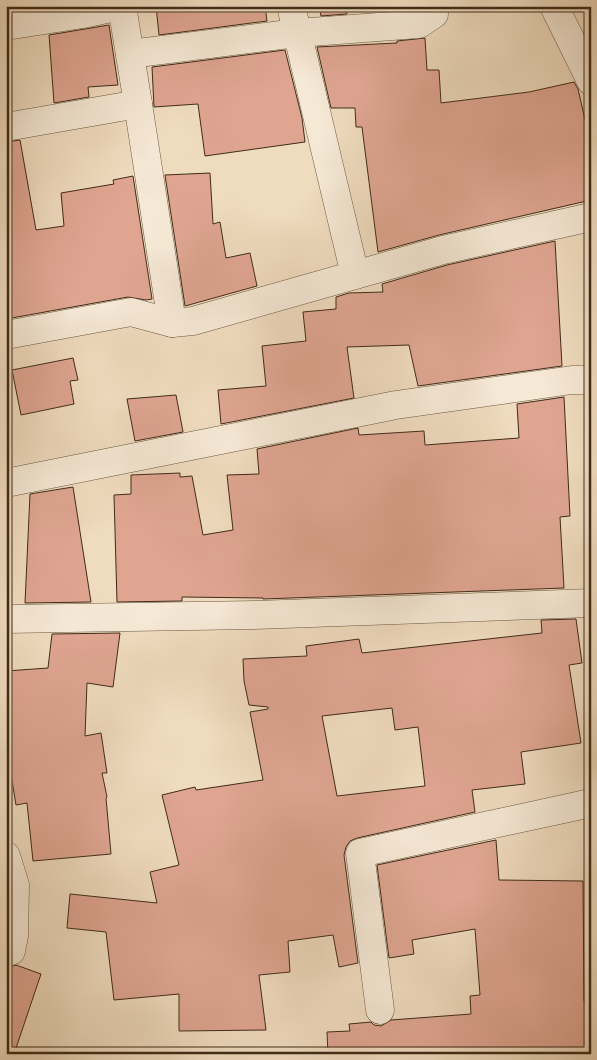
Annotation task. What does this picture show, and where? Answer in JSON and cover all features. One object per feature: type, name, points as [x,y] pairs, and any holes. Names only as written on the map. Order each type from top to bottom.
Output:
[{"type":"street","points":[[6,26],[121,6],[172,323]]},
{"type":"street","points":[[291,6],[355,275]]},
{"type":"street","points":[[130,54],[297,33],[419,24],[434,14],[434,6]]},
{"type":"street","points":[[554,6],[591,81]]},
{"type":"street","points":[[6,127],[138,104]]},
{"type":"street","points":[[6,335],[131,312],[172,323],[193,321],[443,250],[591,217]]},
{"type":"street","points":[[6,483],[396,404],[572,380],[591,380]]},
{"type":"street","points":[[6,620],[591,604]]},
{"type":"street","points":[[380,1010],[360,852],[591,803]]},
{"type":"street","points":[[6,856],[16,884],[14,936],[11,951],[6,952]]},
{"type":"building","points":[[156,6],[265,6],[267,21],[159,35]]},
{"type":"building","points":[[319,6],[346,6],[347,14],[321,16]]},
{"type":"building","points":[[109,25],[118,85],[88,87],[89,97],[54,103],[49,35]]},
{"type":"building","points":[[425,38],[427,70],[439,70],[441,103],[529,92],[574,82],[578,89],[591,146],[591,200],[439,235],[378,252],[362,127],[356,127],[355,108],[331,108],[317,47],[397,43],[397,41]]},
{"type":"building","points":[[285,50],[302,118],[305,142],[205,156],[198,104],[154,107],[152,67]]},
{"type":"building","points":[[20,140],[36,230],[64,226],[61,193],[114,184],[113,180],[133,176],[152,299],[128,297],[6,319],[6,142]]},
{"type":"building","points":[[210,173],[213,224],[220,222],[226,258],[250,253],[257,286],[185,306],[165,175]]},
{"type":"building","points":[[555,241],[562,366],[418,386],[409,345],[347,347],[354,398],[221,424],[218,390],[266,386],[262,346],[306,341],[303,312],[336,309],[336,297],[349,293],[383,292],[382,284],[447,265]]},
{"type":"building","points":[[73,358],[78,380],[70,381],[74,404],[21,415],[12,370]]},
{"type":"building","points":[[176,395],[183,432],[135,441],[127,399]]},
{"type":"building","points":[[564,397],[570,516],[560,517],[564,588],[263,599],[182,597],[182,601],[117,602],[114,495],[131,494],[131,475],[180,473],[180,477],[192,476],[203,535],[233,530],[227,475],[259,474],[257,449],[358,428],[359,435],[424,431],[425,445],[519,438],[517,404]]},
{"type":"building","points":[[73,487],[91,602],[25,603],[30,494]]},
{"type":"building","points":[[576,619],[582,663],[569,665],[581,743],[521,752],[525,784],[472,790],[475,812],[350,841],[344,855],[358,963],[339,967],[333,935],[288,941],[290,972],[259,975],[266,1030],[179,1031],[179,994],[114,1000],[106,932],[67,928],[70,894],[157,903],[150,872],[179,865],[162,795],[195,787],[196,790],[263,780],[250,712],[268,709],[268,707],[249,705],[244,681],[243,659],[307,656],[306,646],[359,639],[362,653],[542,633],[541,620]],"holes":[[[392,708],[395,730],[418,727],[425,786],[337,796],[322,716]]]},
{"type":"building","points":[[120,633],[113,687],[87,683],[85,736],[101,733],[107,773],[102,773],[107,797],[111,854],[33,861],[27,803],[16,805],[6,744],[6,671],[48,668],[52,634]]},
{"type":"building","points":[[496,840],[499,880],[583,881],[584,1001],[588,1001],[591,1054],[328,1054],[327,1032],[350,1031],[349,1024],[371,1022],[374,1025],[381,1026],[391,1020],[471,1014],[470,996],[480,995],[475,929],[412,940],[414,954],[389,958],[377,865]]},
{"type":"building","points":[[16,965],[41,974],[14,1054],[6,1054],[6,977],[9,967]]}]
